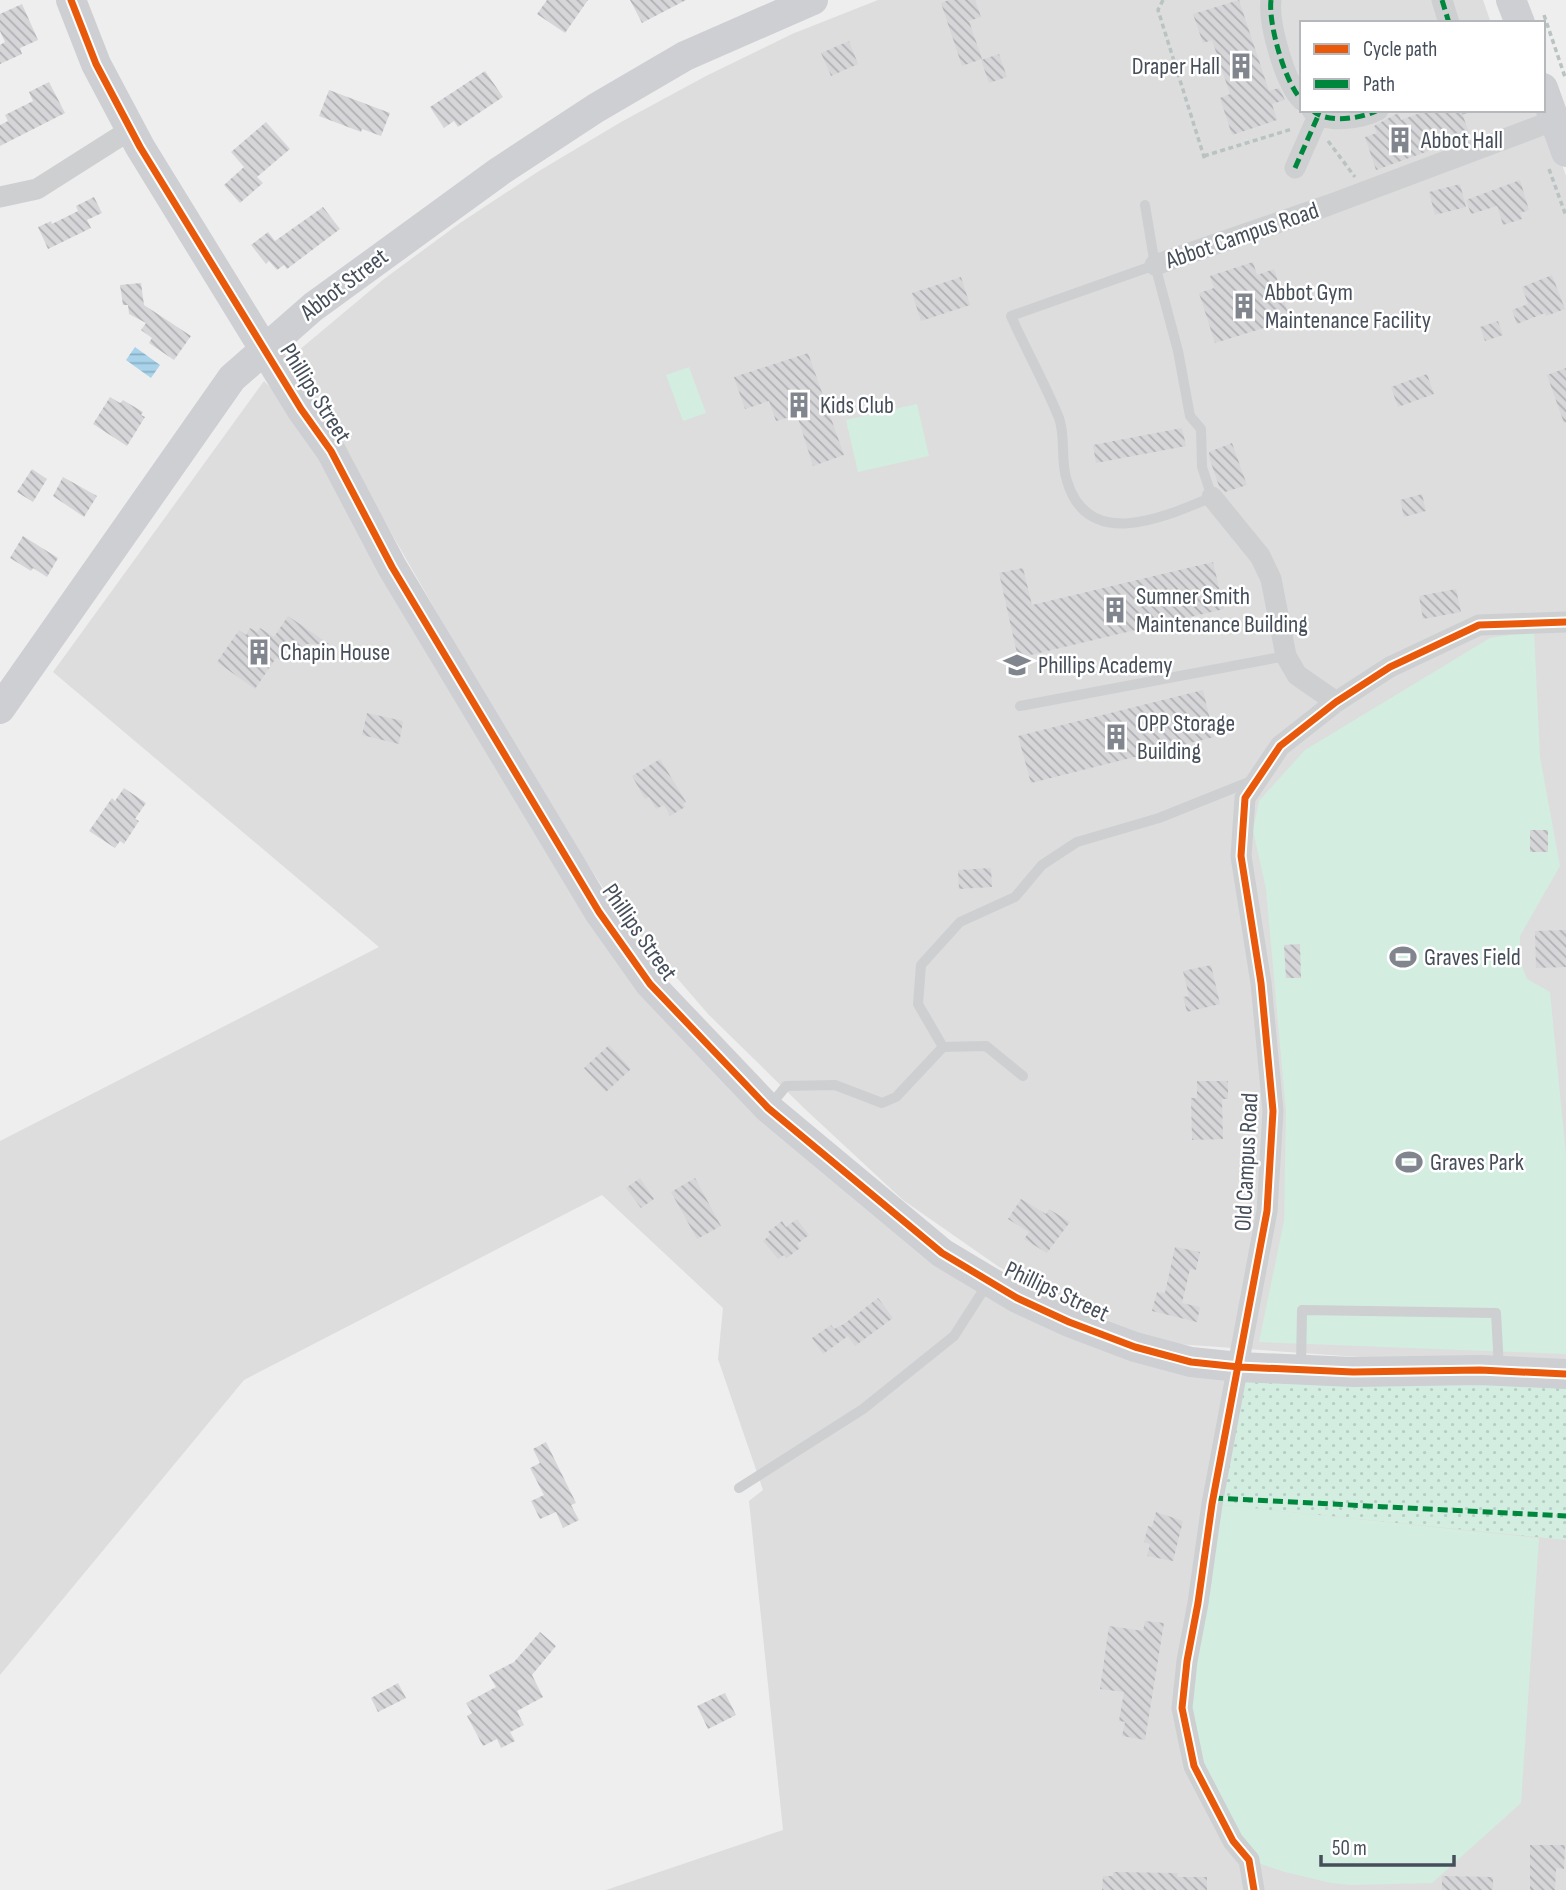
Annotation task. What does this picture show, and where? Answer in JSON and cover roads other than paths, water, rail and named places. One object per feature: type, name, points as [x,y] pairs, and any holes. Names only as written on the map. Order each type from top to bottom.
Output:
[{"type":"street","name":"Phillips Street","points":[[71,0],[96,64],[130,130],[301,409],[331,451],[392,567],[599,912],[650,984],[768,1108],[942,1253],[1036,1307],[1135,1347],[1191,1362],[1239,1367],[1566,1374]]},
{"type":"street","name":"Abbot Street","points":[[0,709],[232,378],[264,348],[378,258],[500,171],[596,108],[685,56],[813,0]]},
{"type":"street","points":[[1271,0],[1270,11],[1282,61],[1296,95],[1300,98]]},
{"type":"street","points":[[1444,0],[1449,21]]},
{"type":"street","points":[[1511,0],[1531,18]]},
{"type":"street","points":[[1545,93],[1566,152]]},
{"type":"street","points":[[1296,168],[1315,116],[1349,119],[1372,112]]},
{"type":"street","name":"Abbot Campus Road","points":[[1155,265],[1555,120]]},
{"type":"street","points":[[0,197],[37,189],[130,130]]},
{"type":"street","name":"Abbot Campus Road","points":[[1212,497],[1260,556],[1271,579],[1286,656],[1297,675],[1336,702]]},
{"type":"street","name":"Old Campus Road","points":[[1254,1890],[1249,1860],[1233,1841],[1194,1766],[1182,1708],[1185,1671],[1212,1504],[1267,1211],[1273,1111],[1261,984],[1241,856],[1245,798],[1280,746],[1336,702],[1390,667],[1479,625],[1566,622]]},
{"type":"lane","points":[[1145,205],[1155,265],[1011,316],[1060,420],[1062,461],[1067,483],[1076,503],[1086,513],[1099,522],[1130,523],[1165,517],[1212,497]]},
{"type":"lane","name":"Abbot Campus Road","points":[[1155,265],[1188,396],[1190,416],[1201,429],[1202,467],[1212,497]]},
{"type":"lane","points":[[1020,706],[1286,656]]},
{"type":"lane","points":[[943,1047],[918,1004],[921,965],[960,922],[1015,897],[1042,865],[1077,842],[1158,818],[1256,779]]},
{"type":"lane","points":[[768,1108],[786,1086],[835,1085],[883,1103],[896,1097],[943,1047],[986,1046],[1023,1076]]},
{"type":"lane","points":[[739,1488],[863,1409],[954,1336],[989,1281]]},
{"type":"lane","points":[[1301,1370],[1302,1310],[1496,1313],[1499,1371]]},
{"type":"water","points":[[135,347],[160,365],[151,378],[126,360]]},
{"type":"place","name":"Draper Hall","points":[[1241,66]]},
{"type":"place","name":"Abbot Hall","points":[[1400,140]]},
{"type":"place","name":"Abbot Gym Maintenance Facility","points":[[1244,306]]},
{"type":"place","name":"Kids Club","points":[[799,405]]},
{"type":"place","name":"Sumner Smith Maintenance Building","points":[[1115,610]]},
{"type":"place","name":"Chapin House","points":[[259,652]]},
{"type":"place","name":"Phillips Academy","points":[[1017,665]]},
{"type":"place","name":"OPP Storage Building","points":[[1116,737]]},
{"type":"place","name":"Graves Field","points":[[1403,957]]},
{"type":"place","name":"Graves Park","points":[[1409,1162]]}]
